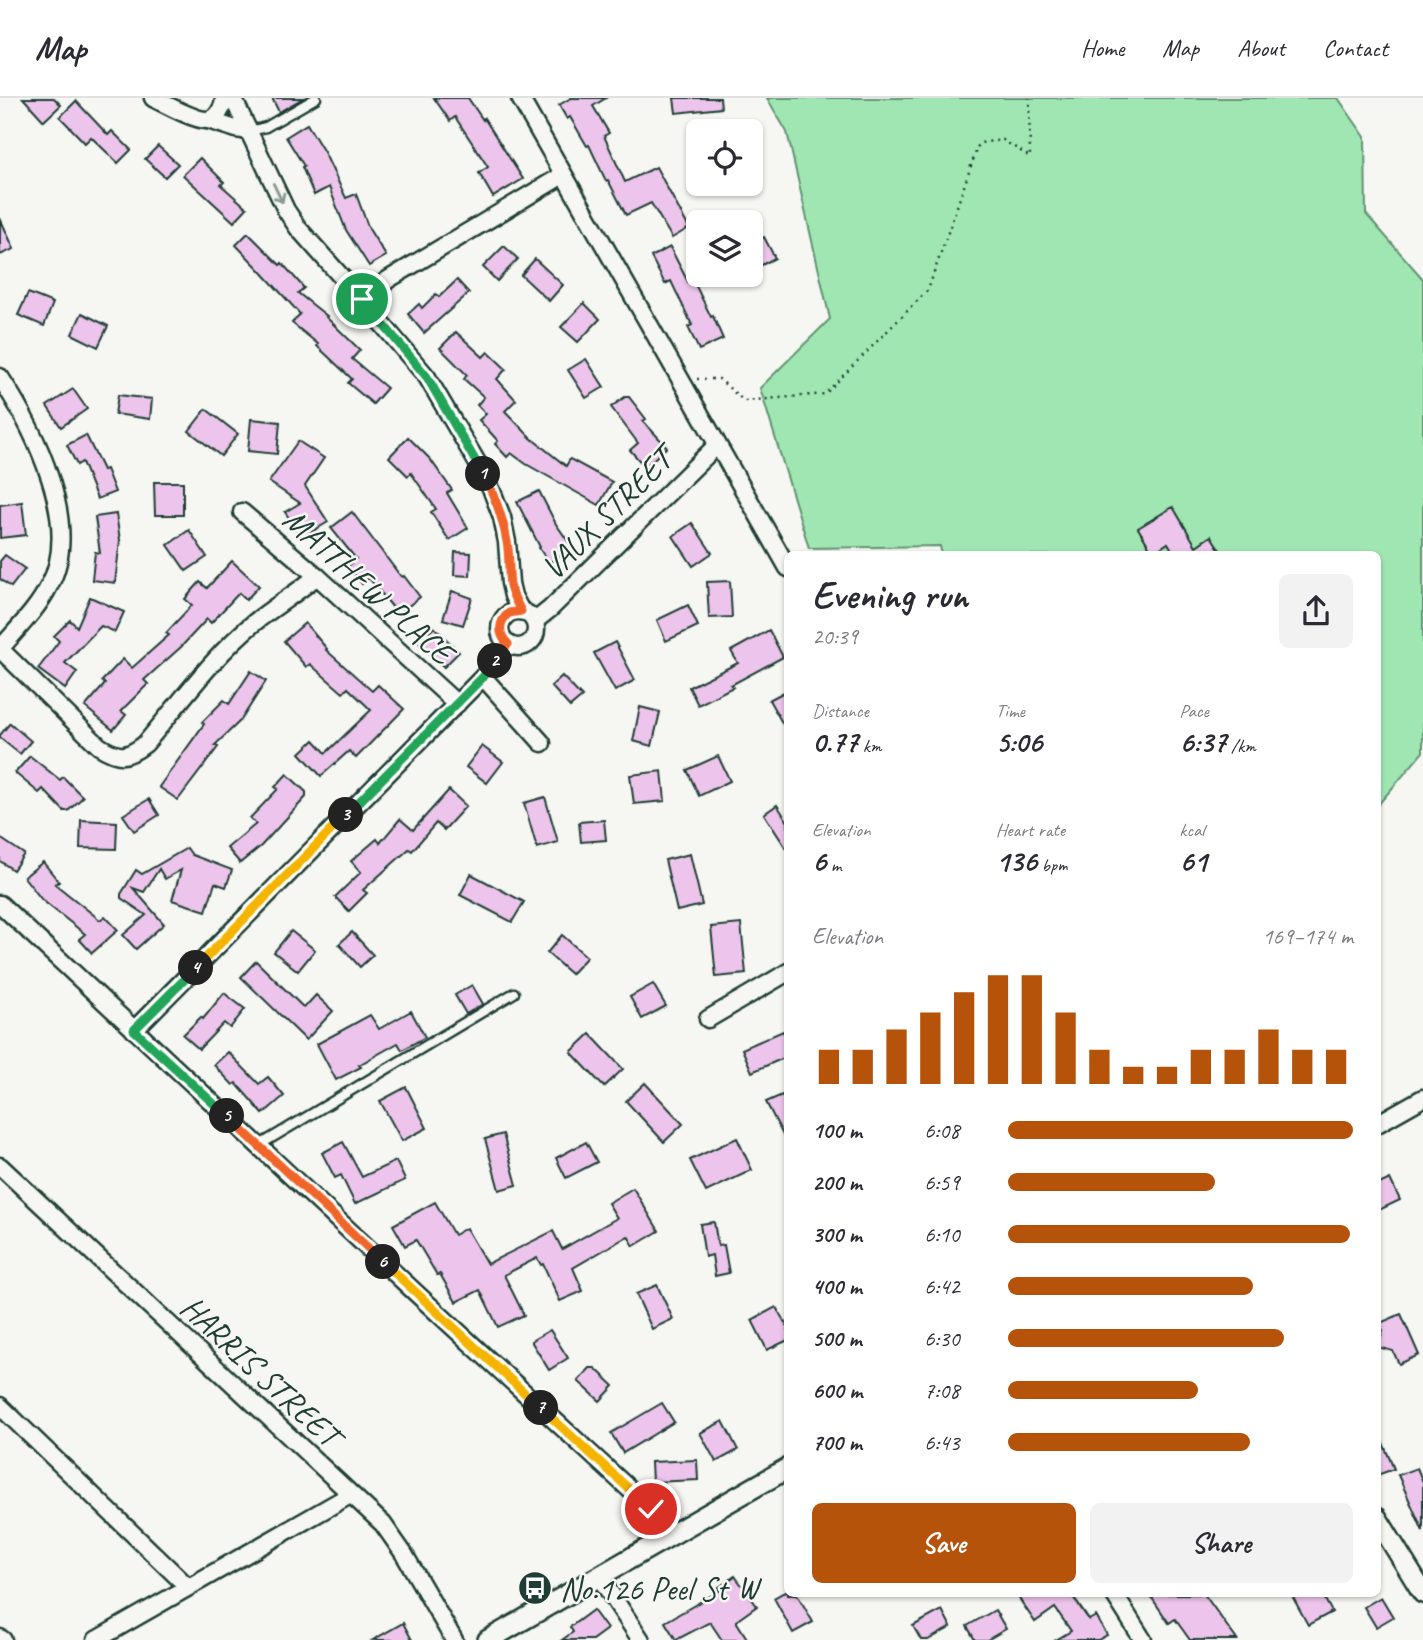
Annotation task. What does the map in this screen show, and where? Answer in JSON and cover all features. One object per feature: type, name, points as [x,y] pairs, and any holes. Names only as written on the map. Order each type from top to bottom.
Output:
[{"type":"street","points":[[153,98],[188,115],[250,131]]},
{"type":"street","points":[[208,120],[221,110],[224,98]]},
{"type":"street","points":[[233,98],[286,210],[298,228],[427,377],[492,491],[508,542],[513,596],[521,611]]},
{"type":"street","points":[[520,98],[784,561]]},
{"type":"street","points":[[362,299],[389,279],[563,175]]},
{"type":"street","points":[[0,377],[18,404],[51,481],[59,515],[61,539],[51,584],[34,610],[0,649],[109,753],[122,756],[145,744],[220,656],[255,622],[317,576]]},
{"type":"street","name":"VAUX STREET","points":[[535,621],[717,445]]},
{"type":"street","name":"MATTHEW PLACE","points":[[242,512],[317,576],[457,704]]},
{"type":"street","points":[[521,611],[535,621],[536,633],[530,643],[519,647],[508,644],[501,634],[501,622],[509,613],[521,611]]},
{"type":"street","points":[[134,1030],[457,704],[483,677],[508,644]]},
{"type":"street","points":[[483,677],[542,743]]},
{"type":"street","points":[[0,904],[651,1509],[672,1535]]},
{"type":"street","points":[[708,1019],[784,974]]},
{"type":"street","points":[[1381,1122],[1423,1098]]},
{"type":"street","name":"HARRIS STREET","points":[[0,1166],[383,1524],[404,1553],[454,1640]]},
{"type":"street","points":[[0,1406],[188,1587]]},
{"type":"street","points":[[488,1640],[784,1470]]},
{"type":"street","points":[[96,1640],[350,1495]]},
{"type":"street","points":[[1381,1525],[1423,1593]]},
{"type":"street","points":[[599,1576],[641,1640]]},
{"type":"street","points":[[1116,1597],[1143,1640]]},
{"type":"lane","points":[[250,131],[266,128],[316,98]]},
{"type":"lane","points":[[258,1146],[514,993]]},
{"type":"path","points":[[680,379],[719,379],[744,401],[825,394],[928,290],[979,143],[1003,140],[1030,157],[1029,98]]},
{"type":"green space","points":[[767,98],[1338,98],[1365,137],[1366,214],[1423,279],[1423,752],[1381,801],[1381,551],[941,551],[940,546],[809,548],[760,388],[830,319],[787,132]]},
{"type":"building","points":[[23,98],[54,98],[61,105],[44,121]]},
{"type":"building","points":[[272,98],[303,98],[279,112]]},
{"type":"building","points":[[434,98],[468,98],[523,179],[493,197],[479,173],[488,167],[455,117],[450,121]]},
{"type":"building","points":[[571,98],[606,98],[593,106],[609,133],[604,136],[625,182],[656,167],[686,222],[686,230],[672,238],[651,203],[626,215],[589,145],[587,146],[570,117],[567,119],[559,105]]},
{"type":"building","points":[[674,98],[720,98],[721,108],[676,113]]},
{"type":"building","points":[[76,101],[108,135],[112,131],[131,150],[118,163],[91,137],[85,143],[60,117]]},
{"type":"building","points":[[307,124],[346,198],[356,194],[369,229],[386,256],[369,266],[346,230],[329,187],[314,195],[302,167],[304,166],[286,137]]},
{"type":"building","points":[[158,146],[178,164],[165,177],[145,159]]},
{"type":"building","points":[[200,158],[224,182],[221,185],[247,208],[234,222],[183,175]]},
{"type":"building","points":[[0,218],[14,249],[0,255]]},
{"type":"building","points":[[248,233],[280,265],[282,263],[304,288],[298,293],[327,316],[360,350],[352,359],[387,388],[373,404],[348,383],[352,379],[317,346],[318,344],[292,323],[300,314],[236,245]]},
{"type":"building","points":[[763,237],[775,258],[763,264]]},
{"type":"building","points":[[504,246],[518,259],[497,281],[483,267]]},
{"type":"building","points":[[670,247],[686,278],[686,287],[696,287],[723,339],[699,350],[688,327],[692,325],[671,281],[665,284],[651,257]]},
{"type":"building","points":[[535,259],[563,285],[549,301],[521,275]]},
{"type":"building","points":[[457,280],[469,293],[424,333],[408,314],[419,304],[422,308],[436,294],[439,297]]},
{"type":"building","points":[[28,293],[53,303],[44,326],[18,315]]},
{"type":"building","points":[[584,303],[600,319],[578,342],[561,327]]},
{"type":"building","points":[[82,313],[108,326],[98,347],[72,334]]},
{"type":"building","points":[[456,332],[483,357],[488,352],[506,369],[497,379],[516,400],[505,411],[531,438],[566,466],[570,459],[612,482],[599,505],[511,453],[507,457],[495,444],[498,441],[479,420],[486,414],[477,405],[484,397],[464,379],[467,375],[440,348]]},
{"type":"building","points":[[586,359],[604,387],[586,398],[568,370]]},
{"type":"building","points":[[73,389],[87,409],[61,427],[47,406]]},
{"type":"building","points":[[118,395],[152,399],[150,419],[115,414]]},
{"type":"building","points":[[629,397],[646,419],[643,421],[667,447],[645,467],[630,450],[638,443],[611,407]]},
{"type":"building","points":[[206,409],[238,434],[221,456],[189,431]]},
{"type":"building","points":[[251,419],[280,422],[277,454],[248,451]]},
{"type":"building","points":[[86,435],[103,470],[106,469],[115,492],[97,499],[82,462],[77,465],[67,445]]},
{"type":"building","points":[[408,437],[430,459],[452,490],[447,493],[468,528],[449,540],[431,512],[436,509],[411,473],[408,476],[389,457]]},
{"type":"building","points":[[298,441],[324,458],[305,486],[328,522],[302,538],[285,512],[300,503],[269,482]]},
{"type":"building","points":[[154,482],[183,482],[183,515],[155,515]]},
{"type":"building","points":[[539,491],[556,524],[572,547],[549,563],[517,502]]},
{"type":"building","points":[[22,502],[26,535],[0,538],[0,505]]},
{"type":"building","points":[[1173,507],[1196,546],[1211,536],[1220,551],[1173,551],[1168,543],[1152,551],[1138,528]]},
{"type":"building","points":[[352,512],[420,597],[398,614],[369,578],[362,584],[348,566],[356,559],[331,528]]},
{"type":"building","points":[[116,514],[120,540],[115,583],[92,580],[95,552],[100,553],[95,517]]},
{"type":"building","points":[[692,523],[712,553],[693,566],[673,536]]},
{"type":"building","points":[[189,530],[207,557],[186,571],[168,545]]},
{"type":"building","points":[[455,552],[471,553],[470,576],[454,575]]},
{"type":"building","points":[[5,555],[25,569],[11,587],[0,579],[0,561]]},
{"type":"building","points":[[232,561],[259,586],[246,600],[239,593],[211,623],[207,619],[144,680],[148,684],[121,711],[126,715],[113,730],[85,707],[105,684],[102,681],[123,659],[132,668],[169,635],[166,633],[192,605],[185,599],[200,582],[207,588]]},
{"type":"building","points":[[730,581],[732,617],[709,618],[707,582]]},
{"type":"building","points":[[452,591],[472,598],[463,625],[443,619]]},
{"type":"building","points":[[90,597],[124,612],[115,632],[101,626],[65,663],[77,672],[65,689],[38,669],[59,641],[54,636],[70,620],[77,627]]},
{"type":"building","points":[[688,605],[698,626],[666,641],[657,620]]},
{"type":"building","points":[[305,623],[326,650],[372,691],[378,685],[404,709],[356,758],[349,751],[321,776],[300,753],[314,740],[326,753],[371,710],[348,688],[343,693],[310,664],[306,667],[284,641]]},
{"type":"building","points":[[434,627],[459,652],[444,667],[419,643]]},
{"type":"building","points":[[769,630],[783,657],[698,705],[689,687],[738,663],[731,651]]},
{"type":"building","points":[[615,642],[635,680],[615,691],[594,653]]},
{"type":"building","points":[[251,671],[266,681],[241,720],[215,745],[218,747],[178,800],[159,787],[204,724],[202,722],[224,700],[229,704]]},
{"type":"building","points":[[562,676],[582,697],[570,707],[551,686]]},
{"type":"building","points":[[784,692],[784,726],[769,700]]},
{"type":"building","points":[[640,707],[660,712],[652,746],[633,741]]},
{"type":"building","points":[[10,723],[31,741],[20,754],[0,738]]},
{"type":"building","points":[[482,746],[503,762],[487,783],[466,767]]},
{"type":"building","points":[[30,756],[60,780],[63,777],[83,797],[68,811],[64,811],[43,789],[39,793],[15,773]]},
{"type":"building","points":[[718,756],[730,781],[699,796],[687,770]]},
{"type":"building","points":[[662,771],[665,801],[634,804],[630,775]]},
{"type":"building","points":[[287,774],[306,792],[306,797],[261,846],[240,863],[227,848],[256,824],[250,818],[278,789],[275,787]]},
{"type":"building","points":[[449,790],[466,806],[444,830],[436,823],[412,851],[409,849],[363,890],[367,893],[349,911],[335,897],[361,872],[351,861],[377,839],[380,843],[400,819],[413,830]]},
{"type":"building","points":[[545,797],[558,842],[537,848],[524,803]]},
{"type":"building","points":[[149,799],[159,815],[134,831],[123,815]]},
{"type":"building","points":[[777,805],[784,816],[784,845],[764,814]]},
{"type":"building","points":[[81,820],[117,822],[116,849],[80,848]]},
{"type":"building","points":[[604,820],[606,840],[581,842],[579,822]]},
{"type":"building","points":[[0,838],[24,854],[13,870],[0,861]]},
{"type":"building","points":[[187,848],[192,855],[232,870],[226,887],[215,883],[206,911],[172,900],[181,870],[165,879],[159,869],[144,892],[133,888],[164,924],[136,949],[123,935],[146,915],[121,898],[121,894],[136,870],[142,874]]},
{"type":"building","points":[[690,854],[702,905],[677,911],[665,860]]},
{"type":"building","points":[[43,862],[59,882],[55,884],[100,920],[105,916],[118,930],[92,953],[79,939],[85,934],[42,900],[24,877]]},
{"type":"building","points":[[471,874],[524,902],[512,922],[460,895]]},
{"type":"building","points":[[741,924],[746,974],[716,977],[711,927]]},
{"type":"building","points":[[291,931],[315,950],[298,971],[274,952]]},
{"type":"building","points":[[352,932],[373,955],[360,967],[339,944]]},
{"type":"building","points":[[562,935],[587,957],[571,974],[547,953]]},
{"type":"building","points":[[256,961],[304,1008],[316,995],[333,1011],[306,1040],[241,977]]},
{"type":"building","points":[[653,984],[666,1006],[642,1019],[630,997]]},
{"type":"building","points":[[472,985],[483,1004],[466,1014],[455,995]]},
{"type":"building","points":[[224,993],[245,1009],[230,1028],[224,1023],[199,1049],[183,1035],[201,1017],[203,1019]]},
{"type":"building","points":[[411,1011],[425,1037],[402,1050],[398,1043],[336,1080],[317,1044],[370,1015],[379,1029]]},
{"type":"building","points":[[783,1031],[784,1033],[784,1058],[752,1072],[742,1049]]},
{"type":"building","points":[[590,1034],[623,1069],[604,1087],[571,1052]]},
{"type":"building","points":[[228,1052],[259,1084],[268,1077],[284,1096],[263,1114],[236,1083],[233,1085],[214,1065]]},
{"type":"building","points":[[645,1083],[683,1124],[664,1142],[626,1101]]},
{"type":"building","points":[[406,1087],[427,1128],[402,1141],[380,1101]]},
{"type":"building","points":[[782,1095],[784,1098],[784,1137],[766,1102]]},
{"type":"building","points":[[503,1134],[517,1185],[499,1190],[485,1139]]},
{"type":"building","points":[[737,1138],[752,1170],[706,1192],[690,1160]]},
{"type":"building","points":[[343,1142],[362,1177],[396,1161],[405,1180],[355,1204],[341,1175],[335,1178],[322,1153]]},
{"type":"building","points":[[586,1142],[597,1162],[566,1178],[556,1158]]},
{"type":"building","points":[[1390,1179],[1400,1200],[1381,1209],[1381,1183]]},
{"type":"building","points":[[633,1188],[659,1231],[634,1246],[628,1236],[573,1268],[583,1291],[560,1301],[543,1264],[541,1265],[537,1258],[504,1275],[524,1315],[498,1327],[480,1290],[456,1302],[416,1240],[405,1246],[393,1225],[435,1202],[454,1235],[466,1228],[487,1264],[553,1231],[562,1249],[617,1218],[608,1203]]},
{"type":"building","points":[[714,1222],[718,1246],[724,1245],[729,1273],[715,1276],[712,1255],[705,1257],[700,1224]]},
{"type":"building","points":[[657,1285],[673,1319],[652,1329],[636,1294]]},
{"type":"building","points":[[776,1307],[784,1321],[784,1342],[767,1350],[752,1320]]},
{"type":"building","points":[[1401,1314],[1419,1355],[1399,1364],[1393,1351],[1381,1348],[1381,1323]]},
{"type":"building","points":[[550,1330],[568,1358],[549,1370],[531,1341]]},
{"type":"building","points":[[590,1368],[595,1368],[614,1386],[600,1401],[578,1381]]},
{"type":"building","points":[[662,1403],[674,1422],[623,1453],[611,1433]]},
{"type":"building","points":[[723,1421],[738,1450],[716,1462],[700,1433]]},
{"type":"building","points":[[1381,1438],[1394,1469],[1381,1474]]},
{"type":"building","points":[[697,1460],[698,1480],[652,1482],[651,1462]]},
{"type":"building","points":[[1417,1468],[1423,1482],[1423,1531],[1398,1475]]},
{"type":"building","points":[[735,1576],[757,1606],[736,1621],[748,1640],[722,1640],[710,1622],[676,1640],[665,1622],[719,1591],[718,1588]]},
{"type":"building","points":[[784,1592],[784,1597],[799,1597],[813,1622],[793,1633],[774,1598]]},
{"type":"building","points":[[1018,1597],[1073,1597],[1089,1620],[1096,1616],[1107,1635],[1098,1640],[1056,1640],[1071,1631],[1055,1608],[1035,1622]]},
{"type":"building","points":[[1206,1597],[1237,1640],[1190,1640],[1175,1619],[1169,1623],[1152,1598]]},
{"type":"building","points":[[1293,1597],[1324,1597],[1332,1612],[1308,1625]]},
{"type":"building","points":[[1381,1597],[1393,1617],[1376,1627],[1364,1607]]},
{"type":"building","points":[[593,1610],[607,1629],[592,1640],[562,1640],[573,1632],[570,1627]]},
{"type":"building","points":[[942,1610],[951,1627],[928,1640],[921,1640],[913,1626]]},
{"type":"building","points":[[995,1610],[1006,1629],[987,1640],[975,1640],[967,1626]]},
{"type":"building","points":[[403,1623],[412,1640],[373,1640]]},
{"type":"place","name":"No.126 Peel St W","points":[[535,1588]]},
{"type":"route","points":[[362,299],[427,377],[492,491],[508,542],[513,596],[521,611],[509,613],[501,622],[501,634],[508,644],[483,677],[134,1030],[651,1509]]}]
